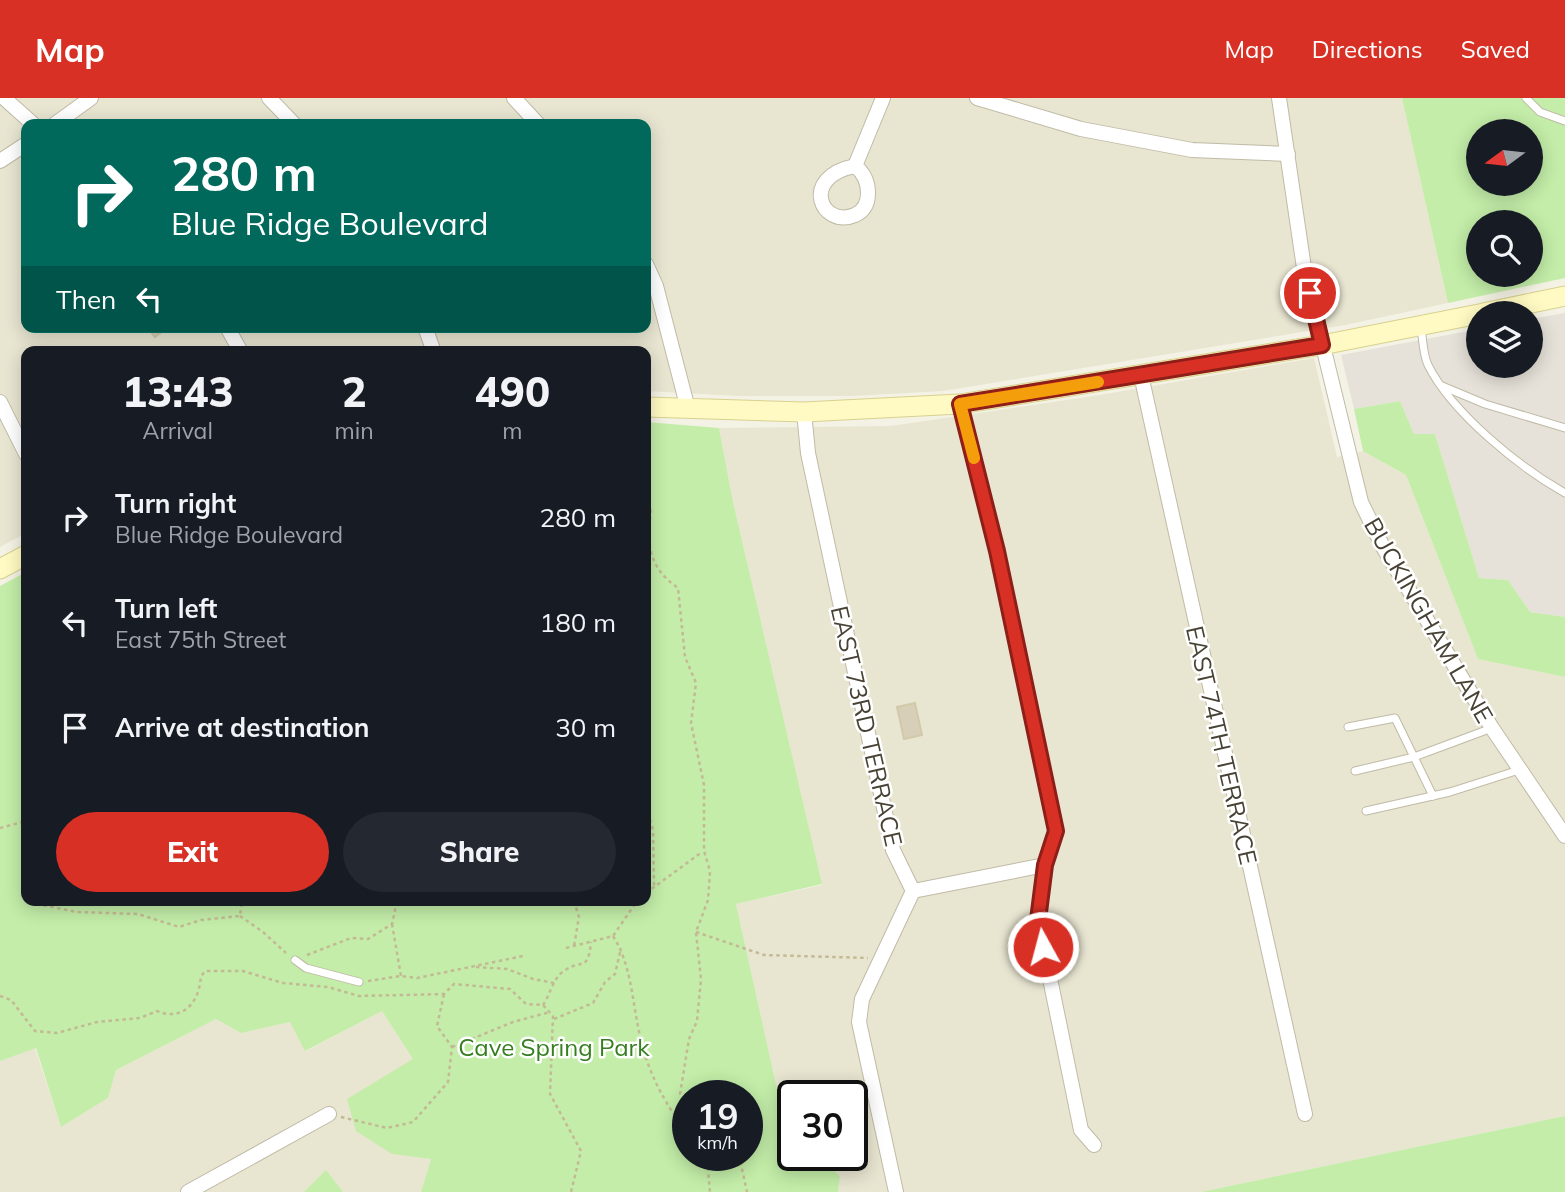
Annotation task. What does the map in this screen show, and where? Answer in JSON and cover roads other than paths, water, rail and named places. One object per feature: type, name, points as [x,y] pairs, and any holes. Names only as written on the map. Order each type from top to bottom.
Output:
[{"type":"main road","points":[[1542,301],[1565,296]]},
{"type":"main road","points":[[651,407],[804,412],[960,404],[1322,345],[1466,317]]},
{"type":"main road","points":[[0,569],[21,558]]},
{"type":"street","points":[[4,98],[27,119]]},
{"type":"street","points":[[62,119],[91,98]]},
{"type":"street","points":[[269,98],[289,119]]},
{"type":"street","points":[[514,98],[533,119]]},
{"type":"street","points":[[855,166],[883,98]]},
{"type":"street","points":[[977,98],[1081,129],[1192,150],[1288,154]]},
{"type":"street","name":"BUCKINGHAM LANE","points":[[1279,98],[1304,268],[1361,502],[1383,547],[1492,728],[1565,836]]},
{"type":"street","points":[[0,161],[21,147]]},
{"type":"street","points":[[651,275],[688,409]]},
{"type":"street","name":"EAST 74TH TERRACE","points":[[1141,375],[1305,1114]]},
{"type":"street","points":[[0,402],[21,444]]},
{"type":"street","points":[[960,404],[997,551],[1056,831],[1045,865],[1038,920],[1081,1130],[1094,1145]]},
{"type":"street","name":"EAST 73RD TERRACE","points":[[804,412],[810,466],[893,850],[913,891]]},
{"type":"street","points":[[896,1192],[859,1022],[862,999],[913,891],[1045,865]]},
{"type":"street","points":[[188,1192],[329,1114]]},
{"type":"lane","points":[[1526,98],[1540,112],[1565,121]]},
{"type":"lane","points":[[1421,326],[1427,364],[1451,399],[1501,448],[1565,493]]},
{"type":"lane","points":[[1441,385],[1485,404],[1565,428]]},
{"type":"lane","points":[[1348,727],[1395,718],[1433,796]]},
{"type":"lane","points":[[1354,771],[1413,757],[1492,728]]},
{"type":"lane","points":[[1366,811],[1433,796],[1519,770]]},
{"type":"lane","points":[[295,960],[306,968],[359,982]]},
{"type":"park label","name":"Cave Spring Park","points":[[554,1047]]}]
